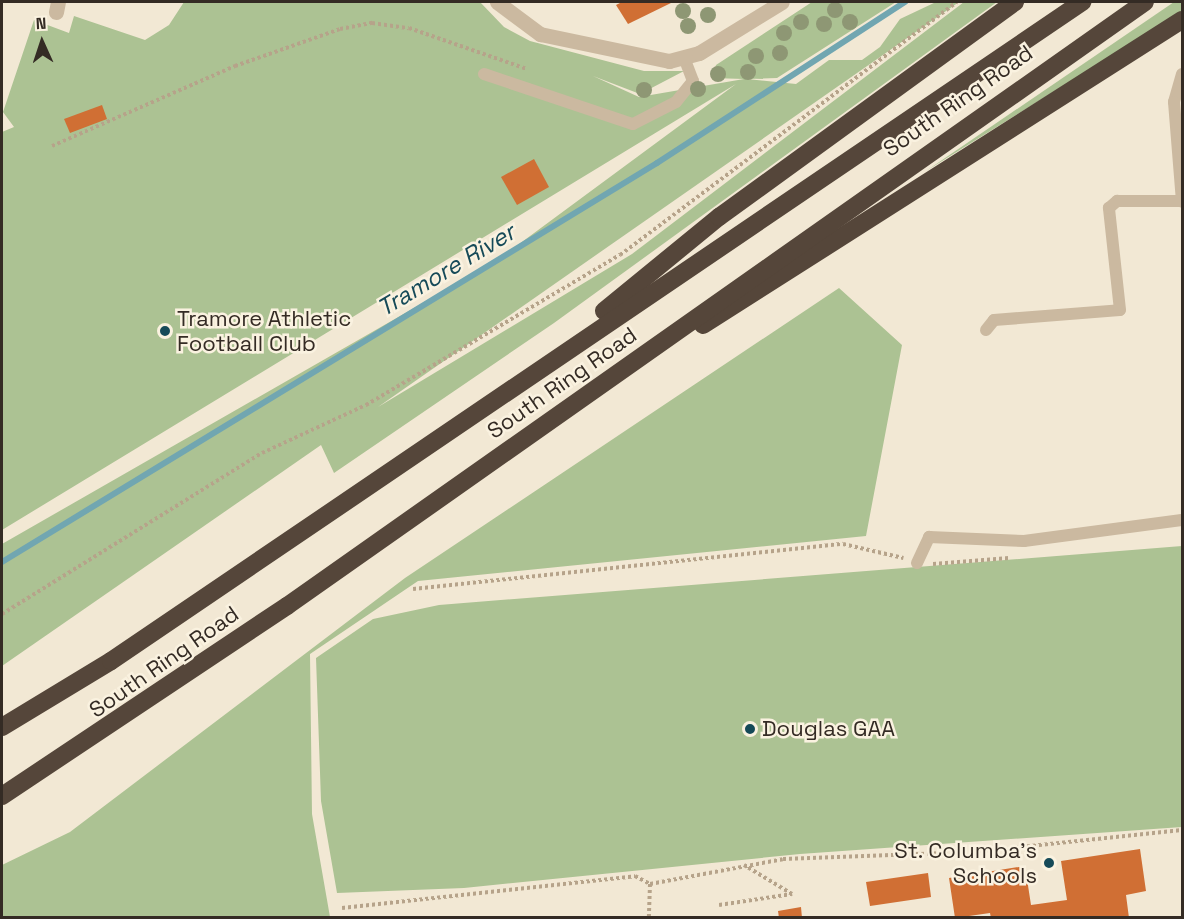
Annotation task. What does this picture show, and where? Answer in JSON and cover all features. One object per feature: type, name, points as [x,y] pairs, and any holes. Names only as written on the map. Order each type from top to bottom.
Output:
[{"type":"highway","points":[[514,384],[719,217],[1015,2]]},
{"type":"highway","name":"South Ring Road","points":[[2,727],[120,654],[514,384],[1082,2]]},
{"type":"highway","name":"South Ring Road","points":[[2,796],[95,739],[1145,2]]},
{"type":"highway","points":[[592,392],[1182,20]]},
{"type":"street","points":[[497,2],[540,34],[652,60],[685,60],[782,2]]},
{"type":"lane","points":[[484,74],[633,124],[676,102],[693,81],[685,60]]},
{"type":"lane","points":[[986,330],[994,320],[1120,310],[1109,208],[1117,201],[1182,202],[1174,102],[1182,74]]},
{"type":"lane","points":[[917,563],[929,537],[1024,541],[1182,520]]},
{"type":"path","points":[[2,614],[262,453],[366,405],[620,255],[957,2]]},
{"type":"path","points":[[52,146],[235,66],[372,23],[409,28],[532,71]]},
{"type":"path","points":[[413,589],[843,544],[917,563],[1021,557]]},
{"type":"path","points":[[342,908],[635,876],[651,884],[743,864],[973,852],[1182,830]]},
{"type":"path","points":[[719,905],[792,894],[743,864]]},
{"type":"path","points":[[649,918],[651,884]]},
{"type":"green space","name":"Tramore Athletic Football Club","points":[[184,2],[480,2],[504,27],[530,41],[644,71],[684,71],[640,94],[593,76],[639,97],[744,79],[712,78],[716,65],[812,2],[896,2],[777,78],[747,79],[796,84],[829,60],[862,60],[880,47],[900,19],[936,2],[959,2],[378,407],[632,254],[964,2],[997,2],[554,323],[334,473],[321,445],[2,666],[2,544],[496,261],[736,84],[2,530],[2,132],[14,127],[3,112],[34,20],[69,33],[74,16],[145,40],[169,25]]},
{"type":"green space","points":[[1174,2],[1182,2],[1182,12],[926,171]]},
{"type":"green space","points":[[839,288],[902,345],[866,536],[418,581],[310,654],[312,814],[330,917],[2,917],[2,865],[70,832],[405,578]]},
{"type":"green space","name":"Douglas GAA","points":[[1182,546],[1182,827],[800,854],[464,888],[337,893],[321,801],[316,658],[373,619],[439,605]]},
{"type":"building","points":[[622,2],[673,2],[628,24],[616,5]]},
{"type":"building","points":[[102,105],[107,119],[70,133],[64,119]]},
{"type":"building","points":[[534,159],[549,187],[517,205],[501,177]]},
{"type":"building","points":[[1140,849],[1146,891],[1126,895],[1129,918],[991,918],[990,913],[955,918],[949,878],[1025,866],[1031,905],[1067,900],[1061,861]]},
{"type":"building","points":[[928,873],[931,897],[870,906],[866,882]]},
{"type":"building","points":[[801,907],[802,918],[779,918],[778,911]]},
{"type":"waterway","name":"Tramore River","points":[[2,562],[657,163],[905,2]]},
{"type":"place","name":"Tramore Athletic Football Club","points":[[165,331]]},
{"type":"place","name":"Douglas GAA","points":[[750,729]]},
{"type":"place","name":"St. Columba’s Schools","points":[[1049,863]]}]
